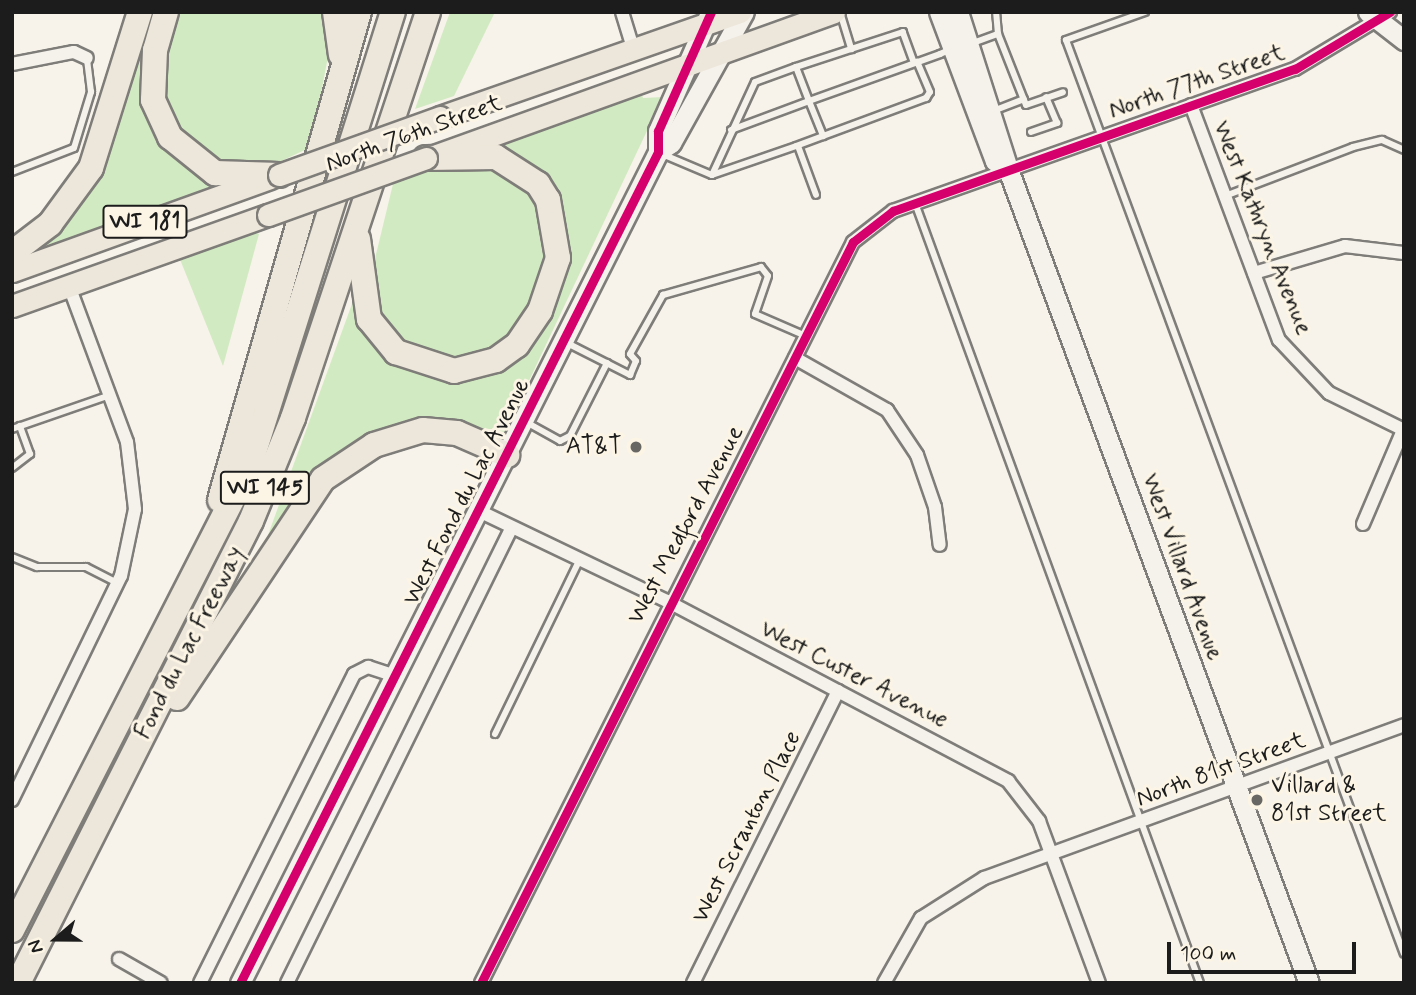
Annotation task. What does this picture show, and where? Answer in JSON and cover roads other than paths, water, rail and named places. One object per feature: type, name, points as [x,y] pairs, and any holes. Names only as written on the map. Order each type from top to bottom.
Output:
[{"type":"highway","points":[[12,253],[50,224],[91,168],[140,12]]},
{"type":"highway","points":[[166,12],[155,50],[153,100],[170,138],[215,173],[279,175]]},
{"type":"highway","points":[[335,12],[343,37],[341,73]]},
{"type":"highway","points":[[205,553],[359,12]]},
{"type":"highway","name":"Fond du Lac Freeway","points":[[12,930],[250,465],[393,12]]},
{"type":"highway","name":"Fond du Lac Freeway","points":[[22,979],[251,521],[293,418],[358,207],[428,12]]},
{"type":"highway","points":[[358,207],[361,295],[374,328],[396,352],[454,371],[496,360],[517,345],[540,311],[558,258],[548,200],[538,184],[496,157],[426,158]]},
{"type":"highway","points":[[134,754],[221,641],[301,503],[323,479],[374,445],[419,431],[457,433],[507,455]]},
{"type":"main road","name":"North 76th Street","points":[[12,271],[633,49],[708,19],[742,12]]},
{"type":"main road","name":"North 76th Street","points":[[12,306],[834,12]]},
{"type":"street","points":[[622,12],[633,49]]},
{"type":"street","name":"West Fond du Lac Avenue","points":[[658,152],[671,143],[726,50],[742,12]]},
{"type":"street","name":"West Villard Avenue","points":[[939,12],[961,47],[993,111],[1008,169],[1309,983]]},
{"type":"street","name":"West Villard Avenue","points":[[958,12],[961,47],[995,161],[1008,169]]},
{"type":"street","points":[[1379,16],[1404,40]]},
{"type":"street","name":"North 77th Street","points":[[1008,169],[1295,69],[1379,16]]},
{"type":"street","name":"West Fond du Lac Avenue","points":[[240,983],[658,152],[658,131],[708,19]]},
{"type":"street","points":[[12,64],[74,52],[87,58]]},
{"type":"street","name":"West Kathryn Avenue","points":[[1191,104],[1279,340],[1301,369],[1329,393],[1403,430]]},
{"type":"street","name":"West Medford Avenue","points":[[481,983],[667,601],[853,242],[915,203],[1008,169]]},
{"type":"street","points":[[1254,273],[1345,246],[1404,253]]},
{"type":"street","points":[[12,800],[118,583],[135,509],[127,442],[69,286]]},
{"type":"street","points":[[795,358],[887,410],[917,455],[935,507],[940,545]]},
{"type":"street","points":[[1363,524],[1403,430]]},
{"type":"street","name":"West Custer Avenue","points":[[479,511],[667,601],[1008,780],[1024,795],[1051,853],[1099,983]]},
{"type":"street","points":[[287,983],[512,527]]},
{"type":"street","points":[[200,983],[354,674],[368,667],[396,676]]},
{"type":"street","name":"West Scranton Place","points":[[693,983],[838,691]]},
{"type":"street","name":"North 81st Street","points":[[884,983],[921,918],[984,878],[1404,725]]},
{"type":"street","points":[[119,959],[161,983]]},
{"type":"lane","points":[[840,12],[850,49]]},
{"type":"lane","points":[[996,12],[998,34],[1026,105],[1063,92]]},
{"type":"lane","points":[[1145,12],[1066,40],[1404,954]]},
{"type":"lane","points":[[658,152],[693,172],[712,174],[798,146],[926,98],[930,92],[903,32],[755,82],[712,174]]},
{"type":"lane","points":[[731,130],[998,34]]},
{"type":"lane","points":[[12,172],[74,148],[91,92],[87,58]]},
{"type":"lane","points":[[796,67],[823,136]]},
{"type":"lane","points":[[1031,132],[1057,123],[1046,97]]},
{"type":"lane","points":[[993,111],[1024,99]]},
{"type":"lane","points":[[1225,196],[1353,147],[1382,140],[1404,150]]},
{"type":"lane","points":[[798,146],[816,195]]},
{"type":"lane","points":[[915,203],[1200,983]]},
{"type":"lane","points":[[563,342],[629,375],[636,361],[629,354],[663,295],[761,267],[768,276],[755,314],[806,336]]},
{"type":"lane","points":[[524,421],[560,441],[570,436],[607,363]]},
{"type":"lane","points":[[12,429],[110,395]]},
{"type":"lane","points":[[12,468],[30,454],[20,426]]},
{"type":"lane","points":[[12,557],[37,567],[86,566],[118,583]]},
{"type":"lane","points":[[495,734],[580,559]]},
{"type":"place","name":"AT&T","points":[[636,447]]},
{"type":"place","name":"Villard & 81st Street","points":[[1257,800]]}]
